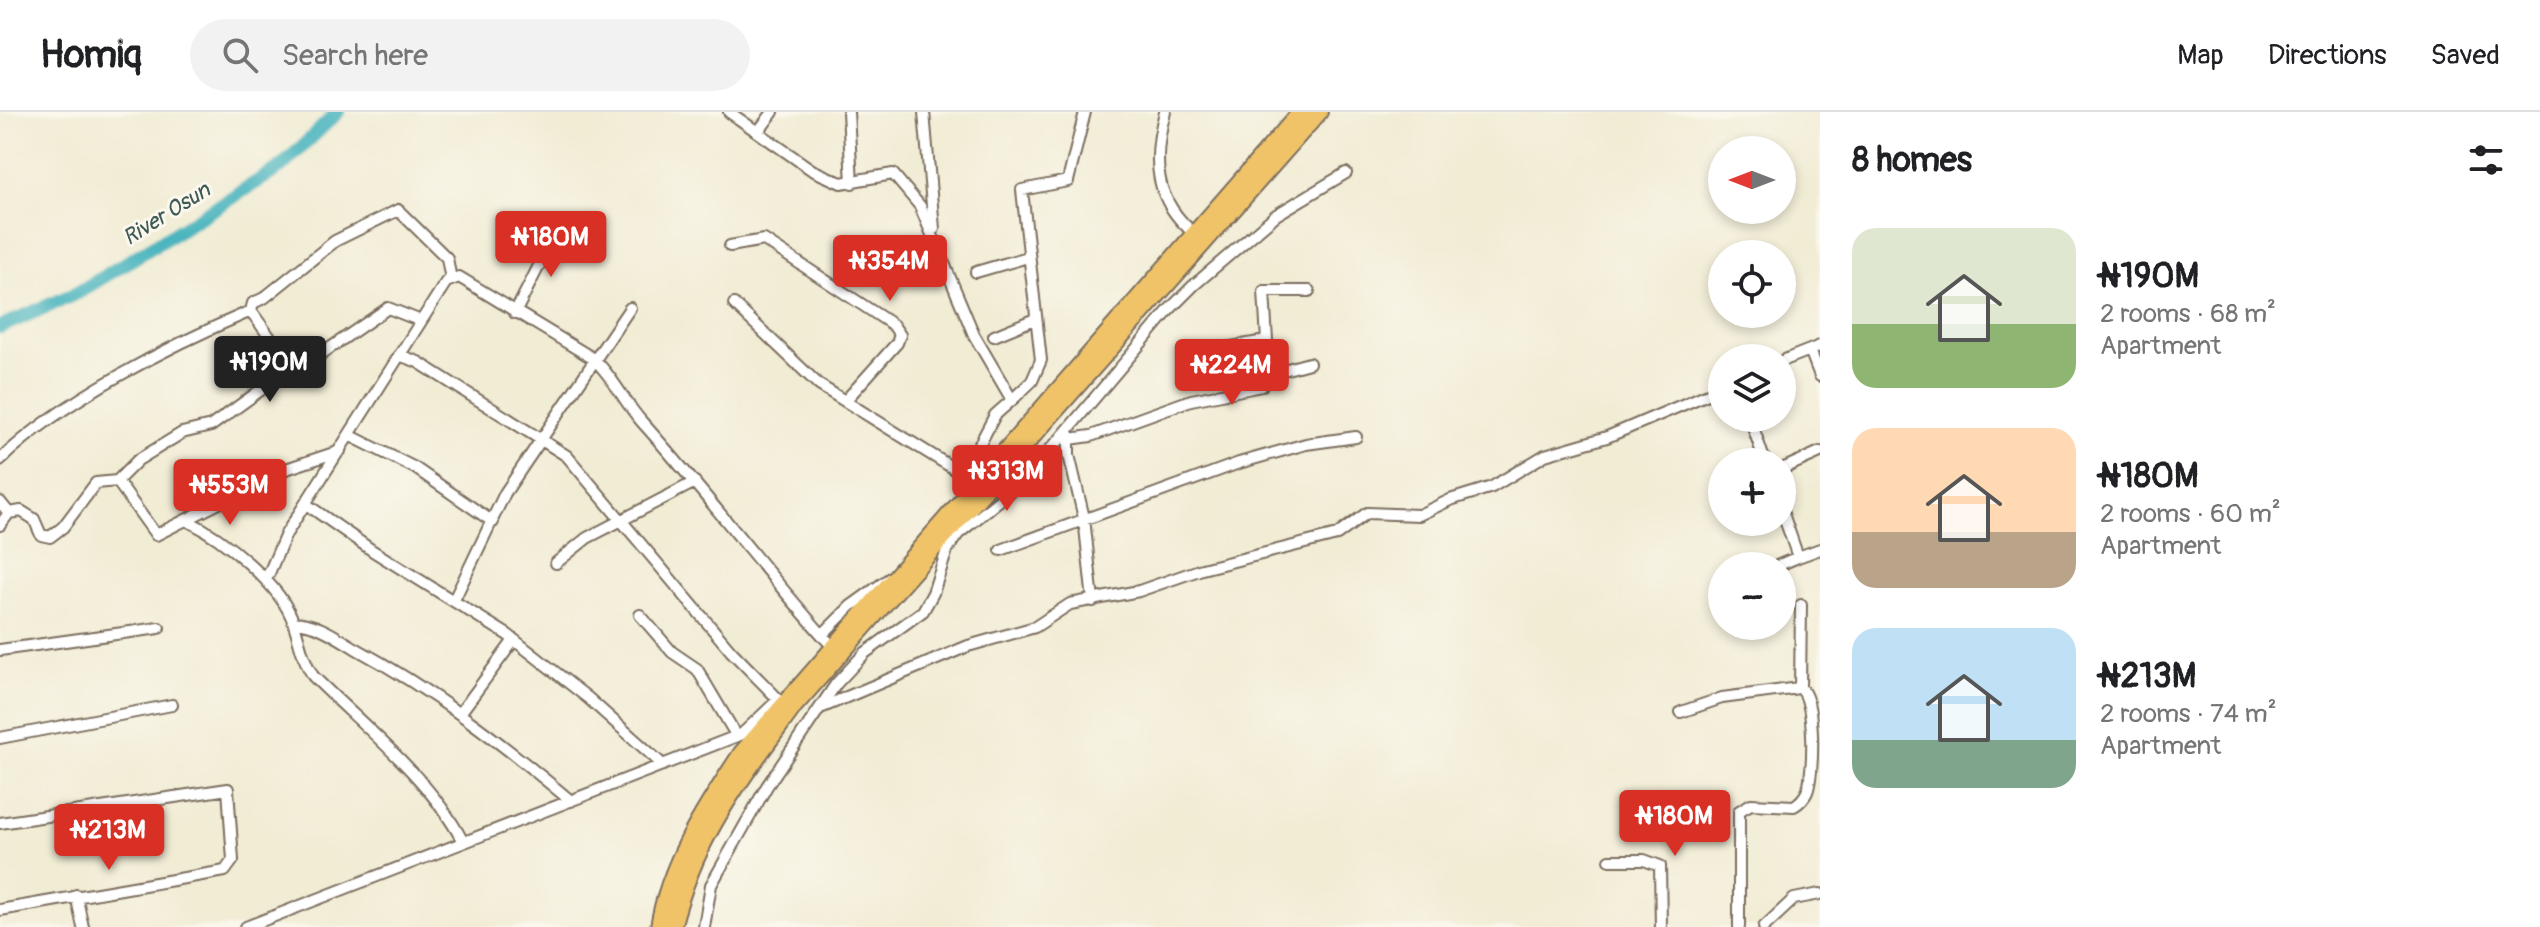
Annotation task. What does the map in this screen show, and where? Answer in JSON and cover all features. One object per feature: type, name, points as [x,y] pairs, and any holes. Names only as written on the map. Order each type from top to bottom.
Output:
[{"type":"highway","points":[[672,927],[692,863],[720,807],[794,706],[1301,112]]},
{"type":"highway","points":[[659,927],[680,858],[709,803],[742,753],[827,641],[981,486],[1319,112]]},
{"type":"street","points":[[729,112],[812,170],[841,183],[893,174],[920,206],[935,235],[948,279],[974,335],[1012,400]]},
{"type":"street","points":[[758,132],[773,112]]},
{"type":"street","points":[[848,112],[852,183]]},
{"type":"street","points":[[924,112],[935,235]]},
{"type":"street","points":[[704,927],[711,885],[767,786],[836,684],[865,653],[923,611],[933,593],[947,550],[981,486],[995,415],[1027,388],[1038,370],[1041,360],[1022,190],[1068,181],[1085,112]]},
{"type":"street","points":[[1165,112],[1156,159],[1159,187],[1174,213],[1195,234]]},
{"type":"street","points":[[734,304],[819,385],[981,486],[1013,489],[1069,435],[1169,310],[1217,263],[1276,215],[1346,173]]},
{"type":"street","points":[[920,206],[932,203]]},
{"type":"street","points":[[0,460],[28,433],[64,407],[251,311],[253,303],[264,298],[335,241],[398,210],[447,258],[451,280]]},
{"type":"street","points":[[515,313],[557,230]]},
{"type":"street","points":[[730,246],[764,240],[893,325],[900,335],[897,343],[845,401]]},
{"type":"street","points":[[976,272],[1028,257]]},
{"type":"street","points":[[266,580],[272,561],[399,355],[451,280],[459,277],[594,359],[617,383],[640,420],[827,641]]},
{"type":"street","points":[[1069,435],[1091,436],[1191,400],[1262,386],[1269,374],[1264,291],[1309,291]]},
{"type":"street","points":[[0,525],[2,506],[27,513],[41,535],[50,537],[63,527],[91,487],[101,481],[117,481],[138,460],[182,433],[211,426],[265,387],[388,308],[421,321]]},
{"type":"street","points":[[454,600],[459,583],[493,522],[505,493],[630,308]]},
{"type":"street","points":[[251,311],[294,371]]},
{"type":"street","points":[[994,336],[1035,319]]},
{"type":"street","points":[[1214,350],[1265,341]]},
{"type":"street","points":[[1796,355],[1815,348],[1820,376]]},
{"type":"street","points":[[246,927],[399,869],[462,840],[748,732],[780,702],[567,456],[418,362],[399,355]]},
{"type":"street","points":[[1269,374],[1309,363]]},
{"type":"street","points":[[823,707],[968,646],[1035,627],[1064,606],[1139,591],[1202,569],[1337,535],[1367,513],[1419,515],[1450,500],[1492,487],[1545,455],[1607,437],[1708,394]]},
{"type":"street","points":[[1069,435],[1073,483],[1084,518],[1093,601]]},
{"type":"street","points":[[351,436],[415,468],[493,522]]},
{"type":"street","points":[[1001,550],[1239,463],[1306,444],[1356,437]]},
{"type":"street","points":[[117,481],[153,534],[188,521],[286,469],[340,451]]},
{"type":"street","points":[[1796,463],[1820,452]]},
{"type":"street","points":[[556,563],[587,538],[619,519],[695,482]]},
{"type":"street","points":[[306,504],[373,551],[514,640],[588,698],[663,765]]},
{"type":"street","points":[[188,521],[206,530],[266,580],[294,622],[302,659],[313,676],[420,781],[452,821],[462,840]]},
{"type":"street","points":[[1791,536],[1798,557],[1820,549]]},
{"type":"street","points":[[250,566],[272,561]]},
{"type":"street","points":[[1739,927],[1740,807],[1794,806],[1807,792],[1811,726],[1809,699],[1800,688],[1801,605]]},
{"type":"street","points":[[640,615],[672,652],[697,669],[736,735]]},
{"type":"street","points":[[294,622],[317,626],[394,669],[461,712],[571,801]]},
{"type":"street","points":[[0,650],[159,628]]},
{"type":"street","points":[[461,712],[514,640]]},
{"type":"street","points":[[1681,712],[1722,698],[1800,688]]},
{"type":"street","points":[[0,738],[172,705]]},
{"type":"street","points":[[0,823],[168,795],[229,791],[231,867],[225,871],[0,910]]},
{"type":"street","points":[[1610,860],[1644,860],[1660,866],[1661,927]]},
{"type":"street","points":[[1764,927],[1794,899],[1820,894]]},
{"type":"street","points":[[76,895],[83,927]]},
{"type":"waterway","name":"River Osun","points":[[0,327],[79,292],[281,167],[338,112]]}]
